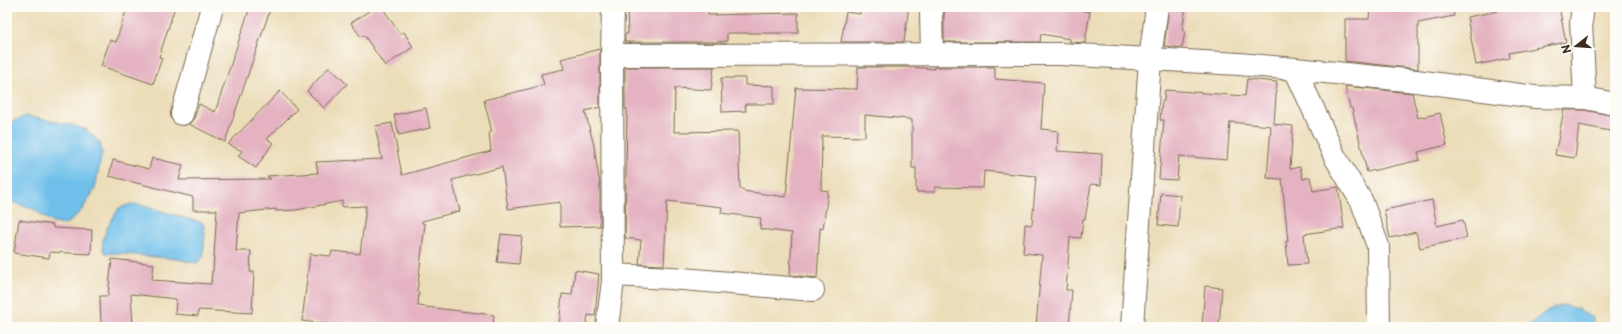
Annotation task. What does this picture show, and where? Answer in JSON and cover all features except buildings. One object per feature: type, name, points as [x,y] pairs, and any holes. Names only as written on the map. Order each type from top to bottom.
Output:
[{"type":"street","points":[[182,114],[212,7]]},
{"type":"street","points":[[607,327],[613,275],[613,7]]},
{"type":"street","points":[[932,54],[931,15],[933,7]]},
{"type":"street","points":[[1132,327],[1150,59],[1157,7]]},
{"type":"street","points":[[1583,7],[1581,22],[1585,98]]},
{"type":"street","points":[[612,56],[1060,54],[1150,59],[1416,80],[1535,97],[1585,98],[1615,104]]},
{"type":"street","points":[[1296,70],[1335,157],[1362,202],[1378,246],[1379,327]]},
{"type":"street","points":[[613,275],[671,278],[813,290]]},
{"type":"water","points":[[26,116],[72,125],[87,130],[100,143],[102,152],[95,189],[82,210],[64,225],[53,223],[33,209],[7,199],[7,126]]},
{"type":"water","points":[[131,204],[140,205],[203,223],[205,233],[203,257],[197,263],[177,259],[115,253],[107,254],[104,250],[103,244],[106,231],[119,208]]},
{"type":"water","points":[[1564,305],[1577,309],[1593,318],[1593,325],[1591,327],[1526,327],[1548,310]]}]
